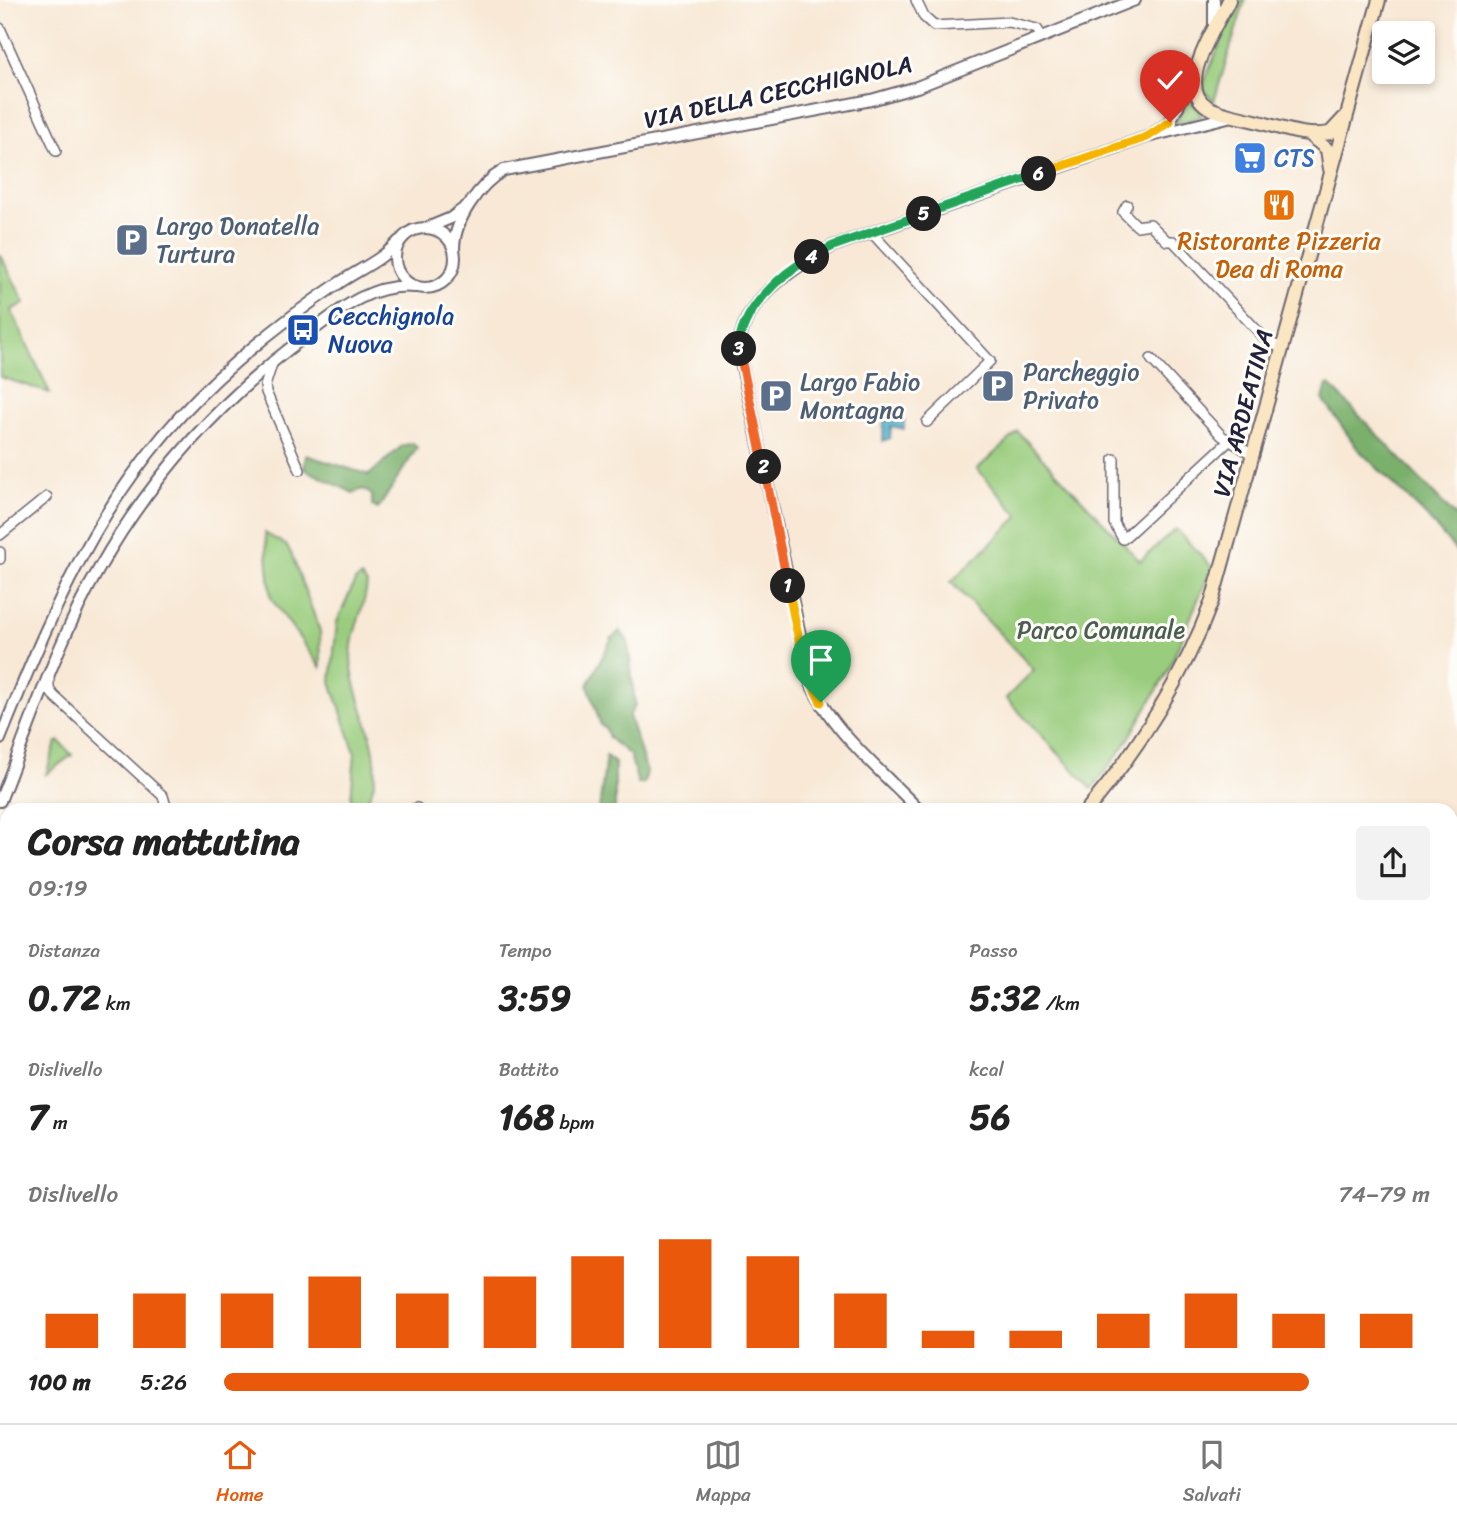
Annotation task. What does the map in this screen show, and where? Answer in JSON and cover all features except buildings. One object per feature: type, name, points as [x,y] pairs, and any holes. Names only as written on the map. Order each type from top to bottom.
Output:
[{"type":"main road","points":[[1229,0],[1194,75],[1195,89],[1201,101],[1234,116],[1307,134],[1332,131],[1346,114]]},
{"type":"main road","name":"VIA ARDEATINA","points":[[1092,803],[1135,746],[1203,625],[1220,578],[1379,0]]},
{"type":"main road","points":[[1307,134],[1328,151],[1330,177]]},
{"type":"street","points":[[916,0],[926,20],[934,26],[1017,22],[1037,29],[1042,37]]},
{"type":"street","name":"VIA DELLA CECCHIGNOLA","points":[[454,249],[458,227],[472,202],[487,182],[504,170],[871,100],[917,87],[1135,0]]},
{"type":"street","points":[[1212,32],[1214,0]]},
{"type":"street","points":[[0,28],[56,151]]},
{"type":"street","points":[[0,56],[11,51]]},
{"type":"street","points":[[1147,137],[1170,122],[1194,75]]},
{"type":"street","points":[[912,803],[840,727],[812,686],[800,647],[739,352],[744,323],[771,290],[803,262],[871,232],[1147,137],[1234,116]]},
{"type":"street","name":"VIA DELLA CECCHIGNOLA","points":[[426,228],[451,218],[472,202]]},
{"type":"street","points":[[1127,205],[1123,212],[1131,222],[1137,226],[1150,223],[1167,241],[1173,241],[1270,344],[1282,348]]},
{"type":"street","points":[[0,740],[60,594],[102,518],[141,463],[184,412],[236,362],[340,282],[389,253],[399,241],[416,229],[426,228],[440,232],[454,249],[455,265],[444,282],[425,289],[395,285],[365,295],[274,360],[188,442],[137,508],[99,568],[49,678],[0,801]]},
{"type":"street","points":[[871,232],[990,361],[927,422]]},
{"type":"street","points":[[399,241],[394,263],[404,281],[415,288]]},
{"type":"street","points":[[1151,359],[1228,442],[1254,455]]},
{"type":"street","points":[[274,360],[265,386],[266,392],[300,470]]},
{"type":"street","points":[[238,392],[254,387],[266,392]]},
{"type":"street","points":[[1114,459],[1114,523],[1123,539],[1228,442]]},
{"type":"street","points":[[0,535],[47,497]]},
{"type":"street","points":[[0,552],[0,559]]},
{"type":"street","points":[[49,678],[49,689],[163,796],[165,803]]},
{"type":"street","points":[[38,706],[44,700],[51,700],[67,707]]},
{"type":"green space","points":[[1238,0],[1245,0],[1214,101],[1205,92],[1203,84]]},
{"type":"green space","points":[[1188,97],[1202,116],[1175,125]]},
{"type":"green space","points":[[0,254],[25,303],[11,310],[50,393],[0,377]]},
{"type":"green space","points":[[1327,385],[1330,385],[1457,518],[1457,552],[1427,517],[1357,448],[1323,399]]},
{"type":"green space","name":"Parco Comunale","points":[[1018,432],[1140,561],[1176,529],[1212,567],[1168,671],[1125,745],[1092,789],[1006,698],[1034,670],[951,582],[1019,516],[977,469]]},
{"type":"green space","points":[[413,443],[417,448],[378,509],[372,506],[372,495],[363,489],[353,493],[304,469],[306,455],[369,475],[402,446]]},
{"type":"green space","points":[[265,533],[286,545],[291,553],[320,631],[321,668],[271,598]]},
{"type":"green space","points":[[361,577],[367,584],[353,638],[353,676],[375,756],[371,793],[365,803],[351,803],[355,753],[331,682],[337,622],[355,581]]},
{"type":"green space","points":[[620,631],[628,641],[635,705],[629,716],[647,772],[644,783],[638,784],[630,755],[609,738],[605,727],[601,726],[588,685],[612,638]]},
{"type":"green space","points":[[59,741],[72,755],[46,774],[56,743]]},
{"type":"green space","points":[[606,756],[615,763],[615,803],[600,803]]},
{"type":"water","points":[[884,420],[904,421],[904,429],[891,426],[890,438],[883,441]]},
{"type":"place","name":"CTS","points":[[1250,158]]},
{"type":"place","name":"Ristorante Pizzeria Dea di Roma","points":[[1279,205]]},
{"type":"place","name":"Largo Donatella Turtura","points":[[132,240]]},
{"type":"place","name":"Cecchignola Nuova","points":[[303,330]]},
{"type":"place","name":"Parcheggio Privato","points":[[998,386]]},
{"type":"place","name":"Largo Fabio Montagna","points":[[776,396]]},
{"type":"route","points":[[821,702],[810,681],[800,647],[739,352],[744,323],[771,290],[803,262],[833,246],[1147,137],[1170,122]]}]
